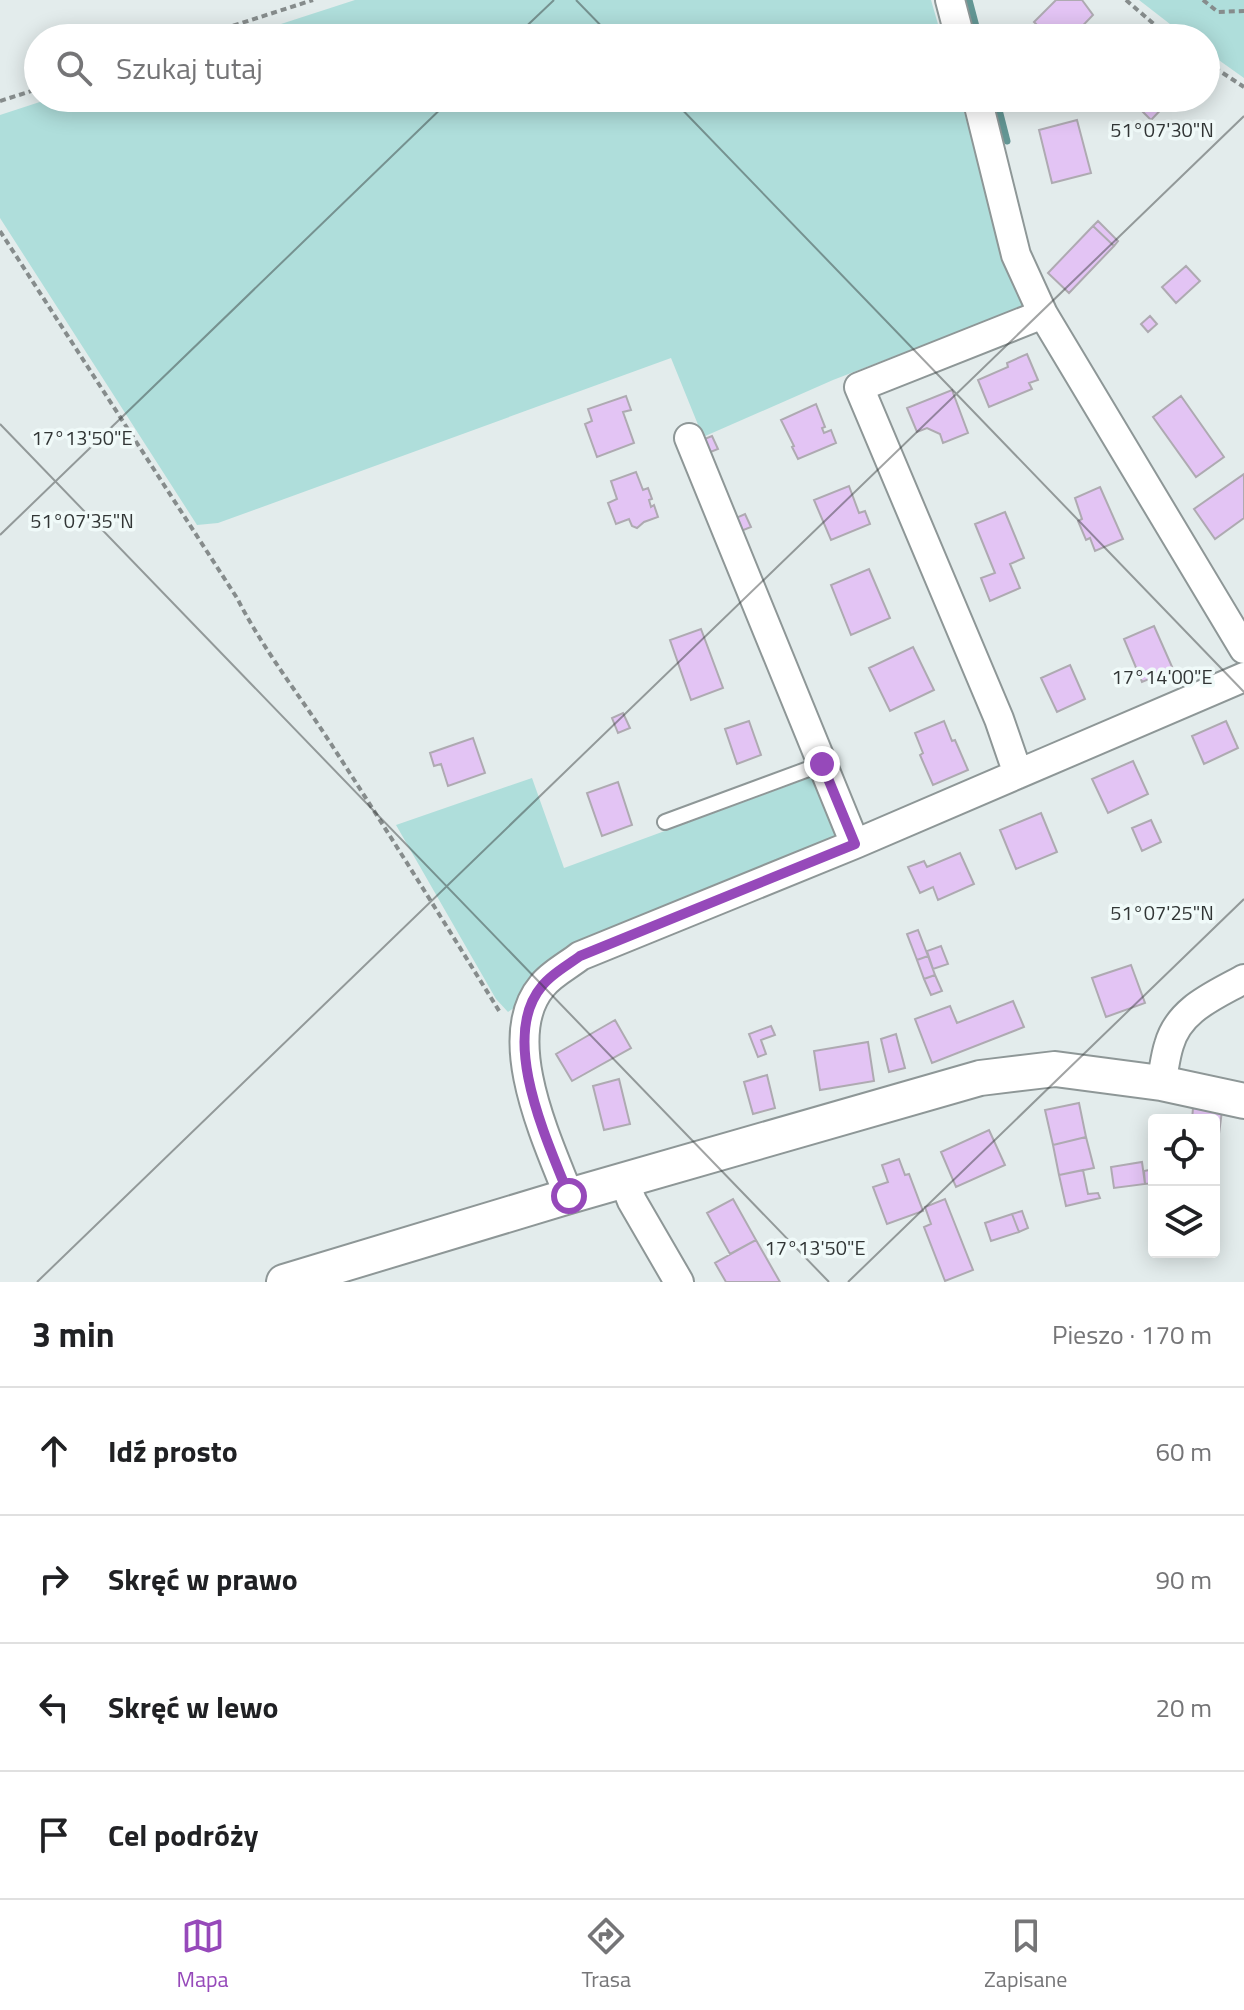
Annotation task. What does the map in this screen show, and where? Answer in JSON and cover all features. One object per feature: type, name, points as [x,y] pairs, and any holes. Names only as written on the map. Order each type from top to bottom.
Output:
[{"type":"street","points":[[950,0],[956,24]]},
{"type":"street","points":[[980,112],[1016,255],[1043,314],[1244,649]]},
{"type":"street","points":[[1018,774],[999,719],[859,387],[1043,314]]},
{"type":"street","points":[[689,438],[855,844]]},
{"type":"street","points":[[569,1196],[536,1109],[523,1029],[542,986],[580,956],[855,844],[1244,677]]},
{"type":"street","points":[[1161,1083],[1169,1044],[1190,1009],[1244,979]]},
{"type":"street","points":[[284,1282],[980,1078],[1055,1069],[1161,1083],[1244,1101]]},
{"type":"street","points":[[624,1181],[632,1201],[679,1282]]},
{"type":"lane","points":[[665,822],[822,764]]},
{"type":"path","points":[[238,24],[313,0]]},
{"type":"path","points":[[1126,0],[1154,24]]},
{"type":"path","points":[[1203,0],[1218,12],[1244,11]]},
{"type":"path","points":[[1220,71],[1244,87]]},
{"type":"path","points":[[0,101],[24,93]]},
{"type":"path","points":[[0,231],[237,598],[258,639],[398,848],[501,1015]]},
{"type":"shaded area","points":[[355,0],[931,0],[938,24],[281,24]]},
{"type":"shaded area","points":[[1139,0],[1244,0],[1244,78],[1220,61],[1220,24],[1170,24]]},
{"type":"shaded area","points":[[24,107],[24,112],[964,112],[996,223],[1027,305],[833,380],[703,437],[671,358],[218,523],[197,525],[0,218],[0,115]]},
{"type":"shaded area","points":[[817,775],[837,817],[836,843],[528,998],[508,1012],[496,999],[396,825],[532,778],[564,868]]},
{"type":"building","points":[[1056,0],[1082,0],[1093,15],[1084,24],[1034,22]]},
{"type":"building","points":[[1143,112],[1159,112],[1151,120]]},
{"type":"building","points":[[1077,120],[1091,173],[1052,183],[1039,130]]},
{"type":"building","points":[[1098,221],[1118,241],[1114,246],[1093,226]]},
{"type":"building","points":[[1093,226],[1114,246],[1069,293],[1048,273]]},
{"type":"building","points":[[1186,266],[1200,281],[1176,303],[1162,287]]},
{"type":"building","points":[[1150,316],[1157,324],[1148,332],[1141,324]]},
{"type":"building","points":[[1027,354],[1038,380],[1029,383],[1032,389],[989,407],[978,380],[1008,367],[1007,363]]},
{"type":"building","points":[[952,390],[968,433],[943,443],[940,434],[927,428],[917,432],[907,408]]},
{"type":"building","points":[[626,396],[631,410],[623,412],[634,443],[597,457],[585,424],[592,421],[588,409]]},
{"type":"building","points":[[1181,396],[1224,457],[1196,477],[1153,417]]},
{"type":"building","points":[[816,404],[825,427],[822,428],[824,433],[831,430],[836,443],[798,459],[781,420]]},
{"type":"building","points":[[712,436],[718,449],[708,453],[702,440]]},
{"type":"building","points":[[636,472],[643,490],[648,488],[651,507],[654,505],[658,517],[637,528],[632,526],[629,519],[616,524],[608,503],[617,499],[611,481]]},
{"type":"building","points":[[1244,474],[1244,518],[1215,539],[1194,509]]},
{"type":"building","points":[[849,486],[859,513],[865,511],[870,524],[831,540],[814,500]]},
{"type":"building","points":[[1100,487],[1123,539],[1095,551],[1090,538],[1086,540],[1078,521],[1082,519],[1075,498]]},
{"type":"building","points":[[1005,512],[1024,558],[1010,564],[1020,588],[990,601],[981,578],[995,573],[975,524]]},
{"type":"building","points":[[745,514],[751,527],[741,531],[736,518]]},
{"type":"building","points":[[869,569],[890,618],[851,635],[831,585]]},
{"type":"building","points":[[1154,626],[1173,669],[1142,682],[1124,639]]},
{"type":"building","points":[[701,629],[723,688],[691,700],[670,640]]},
{"type":"building","points":[[913,647],[934,690],[890,711],[869,668]]},
{"type":"building","points":[[1070,665],[1085,699],[1057,712],[1041,678]]},
{"type":"building","points":[[623,713],[630,728],[618,733],[612,718]]},
{"type":"building","points":[[749,721],[761,755],[737,764],[725,729]]},
{"type":"building","points":[[944,721],[968,770],[933,785],[920,755],[923,753],[915,733]]},
{"type":"building","points":[[1226,721],[1238,748],[1204,764],[1192,736]]},
{"type":"building","points":[[473,738],[485,773],[448,786],[441,764],[434,766],[430,753]]},
{"type":"building","points":[[1133,761],[1148,794],[1108,813],[1092,779]]},
{"type":"building","points":[[618,782],[632,825],[602,836],[587,793]]},
{"type":"building","points":[[1041,813],[1057,852],[1016,869],[1000,830]]},
{"type":"building","points":[[1151,820],[1161,842],[1142,851],[1132,828]]},
{"type":"building","points":[[960,853],[974,884],[938,900],[933,887],[920,893],[908,867],[924,861],[927,867]]},
{"type":"building","points":[[918,930],[928,956],[917,960],[907,934]]},
{"type":"building","points":[[941,946],[948,964],[933,969],[927,951]]},
{"type":"building","points":[[928,956],[935,975],[924,979],[917,960]]},
{"type":"building","points":[[1131,965],[1145,1003],[1106,1017],[1092,978]]},
{"type":"building","points":[[935,975],[942,991],[931,995],[924,979]]},
{"type":"building","points":[[1013,1001],[1024,1027],[932,1063],[915,1019],[950,1006],[957,1023]]},
{"type":"building","points":[[615,1020],[631,1048],[572,1081],[556,1054]]},
{"type":"building","points":[[771,1026],[775,1035],[761,1040],[766,1054],[758,1057],[749,1034]]},
{"type":"building","points":[[896,1034],[905,1068],[889,1072],[881,1039]]},
{"type":"building","points":[[868,1042],[874,1081],[820,1090],[814,1051]]},
{"type":"building","points":[[767,1075],[775,1108],[753,1114],[744,1082]]},
{"type":"building","points":[[619,1079],[630,1124],[604,1130],[593,1086]]},
{"type":"building","points":[[1079,1103],[1086,1137],[1053,1145],[1045,1110]]},
{"type":"building","points":[[1193,1108],[1222,1111],[1220,1126],[1220,1114],[1192,1114]]},
{"type":"building","points":[[989,1130],[1005,1165],[956,1187],[941,1152]]},
{"type":"building","points":[[1086,1137],[1094,1168],[1059,1175],[1053,1145]]},
{"type":"building","points":[[899,1159],[905,1175],[909,1174],[923,1211],[887,1224],[873,1187],[888,1182],[882,1165]]},
{"type":"building","points":[[1142,1162],[1145,1184],[1114,1188],[1111,1167]]},
{"type":"building","points":[[1083,1170],[1088,1194],[1098,1193],[1100,1198],[1066,1206],[1059,1175]]},
{"type":"building","points":[[1148,1170],[1148,1184],[1145,1184],[1144,1171]]},
{"type":"building","points":[[733,1199],[756,1240],[730,1254],[707,1213]]},
{"type":"building","points":[[945,1199],[973,1270],[945,1281],[924,1227],[931,1224],[925,1207]]},
{"type":"building","points":[[1022,1211],[1028,1228],[1019,1232],[1012,1214]]},
{"type":"building","points":[[1012,1214],[1019,1232],[991,1241],[985,1223]]},
{"type":"building","points":[[756,1240],[780,1282],[726,1282],[715,1263]]},
{"type":"waterway","points":[[969,0],[975,24]]},
{"type":"waterway","points":[[1000,112],[1007,141]]},
{"type":"route","points":[[569,1196],[536,1109],[525,1054],[523,1029],[542,986],[580,956],[855,844],[822,764]]}]
